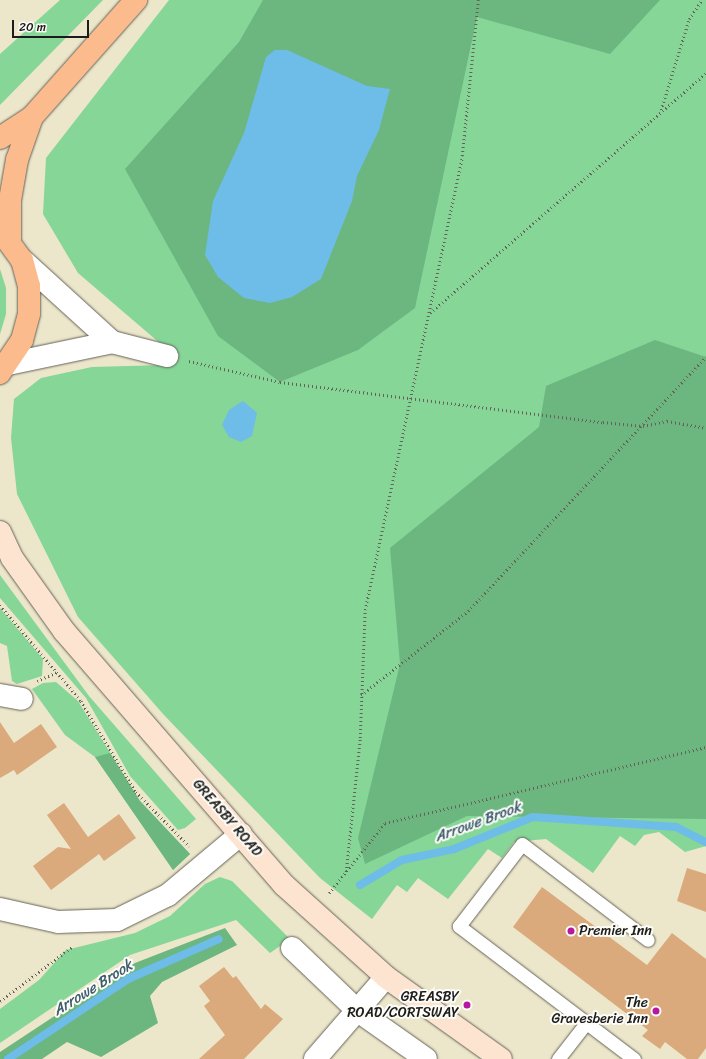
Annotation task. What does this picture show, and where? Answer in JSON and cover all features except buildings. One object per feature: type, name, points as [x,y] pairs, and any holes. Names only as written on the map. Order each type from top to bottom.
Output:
[{"type":"main road","points":[[0,138],[32,117],[136,0]]},
{"type":"main road","points":[[4,368],[22,340],[29,314],[29,286],[22,260],[5,235],[16,167],[32,117]]},
{"type":"main road","name":"GREASBY ROAD","points":[[0,532],[12,558],[64,632],[284,885],[386,977],[500,1059]]},
{"type":"street","points":[[22,260],[112,342]]},
{"type":"street","points":[[4,368],[112,342],[167,356]]},
{"type":"street","points":[[0,695],[22,699]]},
{"type":"street","points":[[0,909],[58,922],[117,920],[168,895],[241,834]]},
{"type":"street","points":[[292,948],[358,1011],[426,1059]]},
{"type":"street","points":[[315,1059],[386,977]]},
{"type":"lane","points":[[634,1059],[459,926],[522,844],[648,940]]},
{"type":"lane","points":[[558,1059],[586,1023]]},
{"type":"path","points":[[346,872],[361,696],[366,610],[462,156],[478,0]]},
{"type":"path","points":[[661,111],[689,19],[702,0]]},
{"type":"path","points":[[429,313],[706,73]]},
{"type":"path","points":[[167,356],[280,382],[643,426],[667,421],[706,428]]},
{"type":"path","points":[[361,696],[468,611],[643,426],[706,357]]},
{"type":"path","points":[[0,605],[81,701],[136,792],[206,863]]},
{"type":"path","points":[[314,912],[385,823],[706,747]]},
{"type":"path","points":[[0,1001],[75,944]]},
{"type":"green space","points":[[60,0],[103,0],[0,105],[0,54]]},
{"type":"green space","points":[[169,0],[706,0],[706,846],[685,852],[659,832],[644,835],[635,846],[620,836],[593,873],[546,839],[514,842],[502,858],[488,849],[448,899],[418,878],[407,892],[397,885],[372,919],[320,878],[164,715],[78,617],[17,494],[11,438],[14,399],[41,378],[92,367],[164,365],[169,351],[78,273],[43,214],[46,158]]},
{"type":"green space","points":[[263,0],[660,0],[610,54],[477,17],[415,308],[358,350],[280,382],[218,336],[125,169],[239,42]]},
{"type":"green space","points":[[0,269],[6,288],[6,314],[0,334]]},
{"type":"green space","points":[[655,340],[706,357],[706,819],[467,816],[365,864],[358,838],[400,664],[390,548],[539,427],[546,386]]},
{"type":"green space","points":[[0,575],[89,696],[196,819],[185,828],[178,830],[130,776],[86,698],[0,598]]},
{"type":"green space","points":[[0,608],[43,659],[42,676],[17,684],[12,681],[7,646],[0,643]]},
{"type":"green space","points":[[56,682],[78,701],[140,801],[190,854],[173,870],[95,757],[65,735],[32,689],[43,683]]},
{"type":"green space","points":[[110,753],[140,801],[190,854],[173,870],[95,757]]},
{"type":"green space","points":[[220,877],[232,881],[290,939],[270,953],[236,920],[130,955],[0,1043],[0,1009],[39,980],[66,950],[135,933],[170,916],[205,884]]},
{"type":"green space","points":[[225,928],[237,945],[162,982],[150,996],[158,1023],[101,1057],[67,1042],[42,1059],[0,1059],[0,1052],[135,963]]},
{"type":"water","points":[[275,50],[287,50],[367,86],[390,89],[379,130],[357,176],[352,201],[321,279],[292,297],[270,303],[244,298],[218,277],[205,255],[213,201],[244,133],[266,57]]},
{"type":"water","points":[[243,401],[257,413],[252,436],[241,442],[229,437],[222,425],[229,410]]},
{"type":"waterway","name":"Arrowe Brook","points":[[360,885],[402,860],[454,849],[533,817],[676,827],[706,842]]},
{"type":"waterway","name":"Arrowe Brook","points":[[8,1059],[128,979],[219,939]]},
{"type":"place","name":"Premier Inn","points":[[571,931]]},
{"type":"place","name":"GREASBY ROAD/CORTSWAY","points":[[467,1005]]},
{"type":"place","name":"The Gravesberie Inn","points":[[656,1011]]}]
